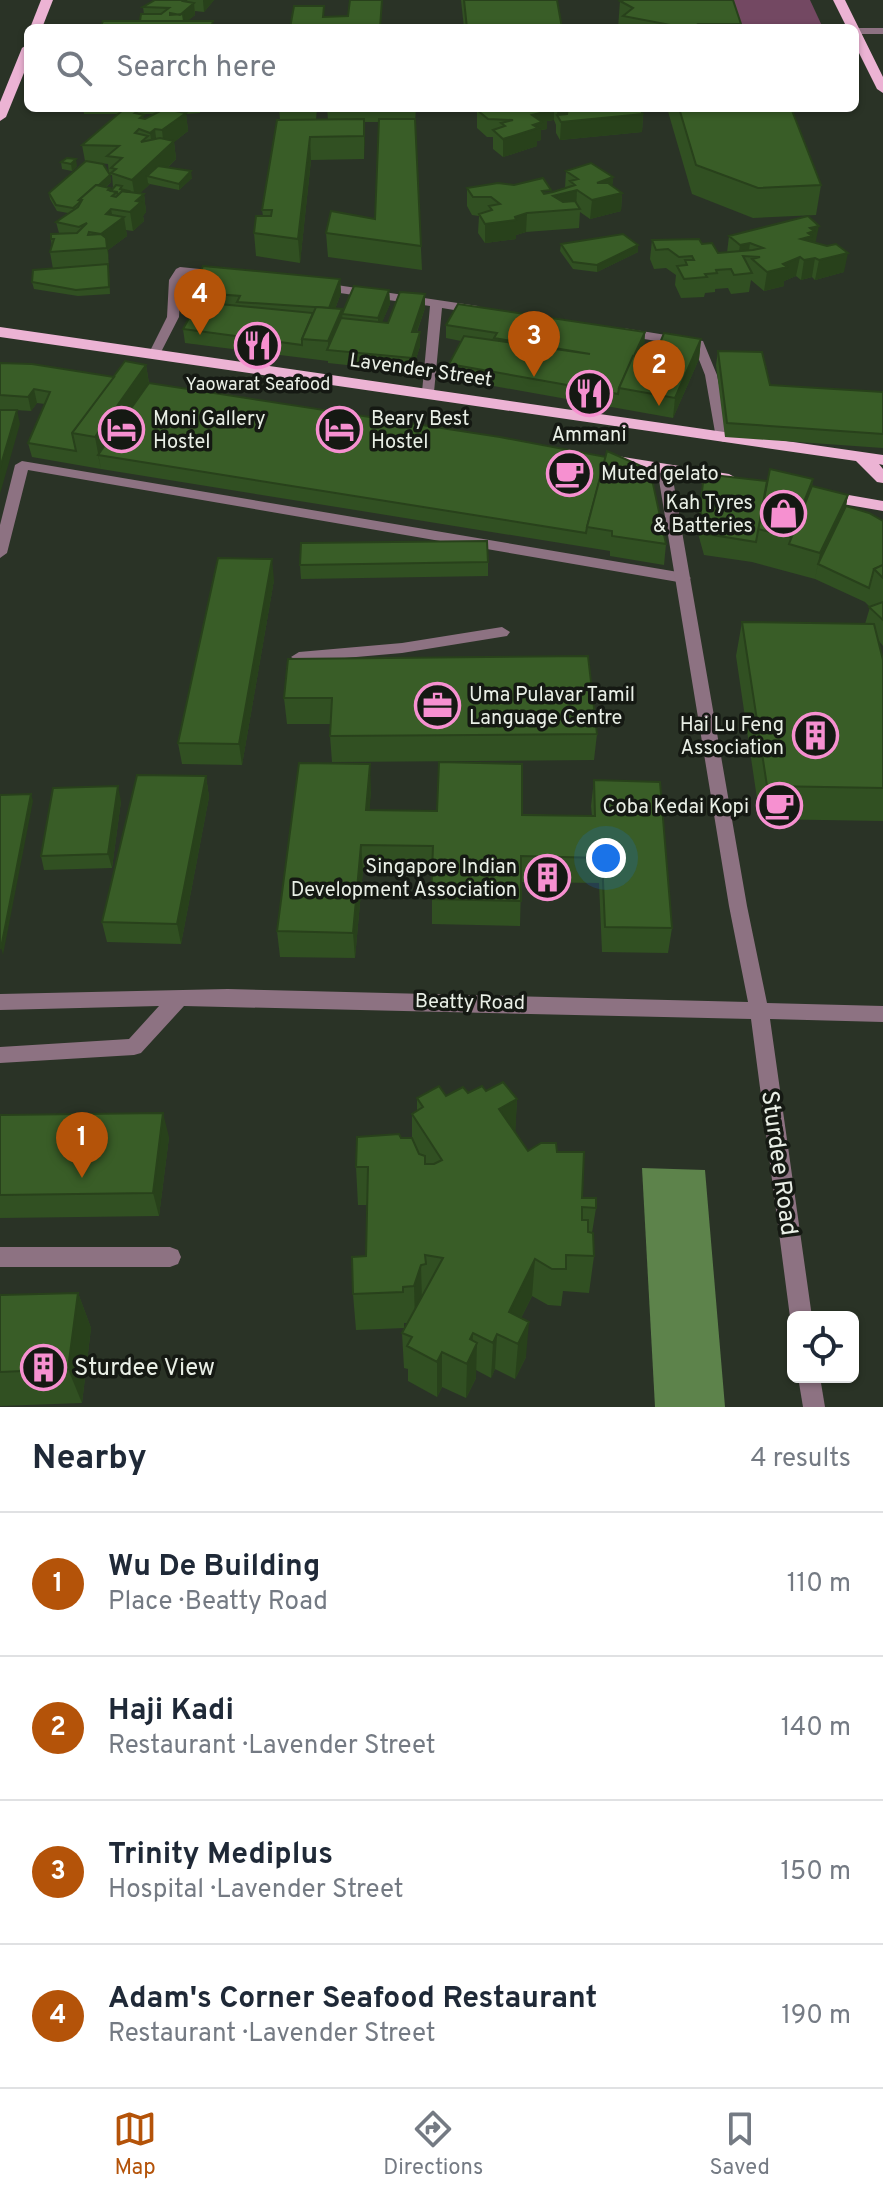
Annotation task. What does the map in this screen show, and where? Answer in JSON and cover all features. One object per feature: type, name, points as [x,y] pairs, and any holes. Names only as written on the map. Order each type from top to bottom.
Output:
[{"type":"main road","points":[[38,24],[47,0]]},
{"type":"main road","points":[[839,0],[851,24]]},
{"type":"main road","points":[[859,41],[883,89]]},
{"type":"main road","points":[[0,117],[24,58]]},
{"type":"main road","name":"Lavender Street","points":[[0,332],[883,460]]},
{"type":"main road","points":[[587,456],[749,483]]},
{"type":"main road","points":[[861,457],[883,478]]},
{"type":"main road","points":[[806,493],[883,506]]},
{"type":"street","points":[[859,31],[883,31]]},
{"type":"street","points":[[155,353],[173,317],[175,280],[180,271],[228,276]]},
{"type":"street","points":[[308,285],[490,312]]},
{"type":"street","points":[[428,392],[436,303]]},
{"type":"street","points":[[614,331],[699,344],[711,375],[723,438]]},
{"type":"street","points":[[0,553],[22,465],[684,578]]},
{"type":"street","points":[[664,468],[738,906],[759,1008]]},
{"type":"street","points":[[299,657],[402,648],[502,632]]},
{"type":"street","points":[[0,1055],[134,1047],[180,997]]},
{"type":"street","name":"Beatty Road","points":[[0,1002],[180,997],[759,1008],[883,1014]]},
{"type":"street","name":"Sturdee Road","points":[[759,1008],[800,1311]]},
{"type":"street","points":[[0,1257],[170,1257]]},
{"type":"street","points":[[810,1383],[814,1407]]},
{"type":"shaded area","points":[[727,0],[810,0],[821,24],[736,24]]},
{"type":"shaded area","points":[[642,1168],[705,1170],[725,1407],[655,1407]]},
{"type":"building","points":[[155,0],[194,3],[181,14],[184,21],[140,21],[141,14],[161,14],[169,8],[143,7]]},
{"type":"building","points":[[350,0],[382,0],[380,24],[291,24],[294,6],[324,6],[323,17],[348,16]]},
{"type":"building","points":[[464,0],[557,0],[561,24],[467,24]]},
{"type":"building","points":[[733,0],[741,24],[665,24],[623,16],[633,8],[620,1]]},
{"type":"building","points":[[103,21],[213,21],[212,24],[102,24]]},
{"type":"building","points":[[120,112],[136,112],[144,115],[140,118],[145,119],[158,112],[186,113],[162,130],[155,129],[150,133],[139,129],[135,133],[148,136],[141,142],[160,138],[174,141],[132,180],[111,173],[116,169],[111,168],[122,158],[107,156],[119,146],[82,145]]},
{"type":"building","points":[[479,112],[544,112],[532,115],[542,122],[533,125],[538,128],[503,139],[493,130],[505,126],[501,123],[513,120],[488,119]]},
{"type":"building","points":[[680,112],[793,112],[821,185],[758,188],[696,165]]},
{"type":"building","points":[[643,114],[561,122],[557,115]]},
{"type":"building","points":[[364,119],[364,136],[310,137],[298,239],[254,233],[256,216],[271,216],[272,210],[262,210],[277,120]]},
{"type":"building","points":[[379,119],[415,119],[421,246],[326,233],[331,211],[375,219]]},
{"type":"building","points":[[67,158],[76,159],[71,164],[61,162]]},
{"type":"building","points":[[86,161],[103,164],[110,175],[73,208],[56,205],[49,193]]},
{"type":"building","points":[[591,163],[613,177],[597,183],[608,183],[622,193],[592,200],[577,190],[553,196],[563,202],[575,201],[580,209],[527,213],[515,217],[516,220],[485,224],[479,214],[492,210],[489,206],[500,204],[491,197],[473,197],[467,188],[498,183],[514,185],[543,178],[551,190],[542,191],[544,194],[575,185],[570,181],[578,179],[566,171]]},
{"type":"building","points":[[158,166],[191,171],[179,184],[147,176]]},
{"type":"building","points":[[96,185],[117,192],[112,196],[116,197],[122,191],[144,194],[136,201],[141,202],[130,212],[111,209],[106,214],[124,217],[101,234],[106,238],[107,248],[50,252],[54,239],[51,239],[51,234],[77,233],[87,223],[79,227],[56,222],[78,207],[82,200],[79,200]]},
{"type":"building","points":[[116,185],[129,191],[118,195],[111,191]]},
{"type":"building","points":[[808,216],[819,226],[810,228],[814,231],[808,233],[812,236],[801,239],[827,246],[836,244],[848,253],[819,260],[800,257],[783,264],[787,267],[767,272],[752,259],[760,257],[743,256],[752,273],[734,275],[731,269],[716,270],[717,273],[705,274],[707,277],[684,279],[677,266],[687,265],[685,260],[694,260],[692,256],[679,257],[668,249],[656,250],[652,240],[699,239],[702,244],[712,243],[718,253],[753,250],[763,248],[750,243],[740,245],[729,236]]},
{"type":"building","points":[[623,234],[638,245],[597,265],[573,262],[561,244]]},
{"type":"building","points":[[108,264],[109,287],[76,290],[32,282],[33,270]]},
{"type":"building","points":[[203,266],[340,279],[329,308],[237,302],[240,296],[190,292]]},
{"type":"building","points":[[354,286],[389,290],[378,318],[342,314]]},
{"type":"building","points":[[400,292],[425,294],[412,332],[420,332],[412,358],[327,350],[341,318],[388,323]]},
{"type":"building","points":[[198,302],[313,313],[302,345],[183,329]]},
{"type":"building","points":[[458,304],[645,332],[618,394],[449,364],[464,336],[590,354],[494,338],[497,333],[446,325]]},
{"type":"building","points":[[316,307],[342,309],[328,341],[302,339]]},
{"type":"building","points":[[664,333],[701,339],[675,398],[619,388],[633,356],[653,360]]},
{"type":"building","points":[[718,351],[762,352],[770,385],[883,392],[883,434],[727,423]]},
{"type":"building","points":[[125,361],[146,365],[95,437],[72,433]]},
{"type":"building","points":[[0,363],[32,364],[114,377],[72,433],[76,451],[28,443],[50,392],[34,389],[28,397],[0,395]]},
{"type":"building","points":[[149,383],[500,437],[606,457],[586,533],[98,455]]},
{"type":"building","points":[[0,410],[17,410],[0,468]]},
{"type":"building","points":[[607,451],[650,470],[666,544],[612,536],[612,531],[587,527]]},
{"type":"building","points":[[770,469],[813,479],[790,537],[758,529]]},
{"type":"building","points":[[704,474],[767,481],[756,542],[707,534],[700,509]]},
{"type":"building","points":[[812,486],[848,495],[820,553],[789,544]]},
{"type":"building","points":[[846,506],[883,521],[883,565],[874,569],[869,588],[818,564]]},
{"type":"building","points":[[487,541],[488,562],[300,565],[301,543]]},
{"type":"building","points":[[218,558],[272,559],[239,744],[178,743]]},
{"type":"building","points":[[883,565],[883,578],[874,569]]},
{"type":"building","points":[[883,602],[883,620],[869,607]]},
{"type":"building","name":"Hai Lu Feng Association","points":[[742,622],[874,624],[883,660],[883,788],[767,786]]},
{"type":"building","name":"Uma Pulavar Tamil Language Centre","points":[[588,656],[597,734],[330,736],[332,698],[284,698],[288,659]]},
{"type":"building","name":"Singapore Indian Development Association","points":[[439,762],[522,764],[522,815],[595,816],[594,780],[660,782],[672,928],[605,927],[602,858],[521,856],[521,901],[431,899],[433,846],[361,845],[353,933],[277,931],[299,763],[370,764],[366,810],[437,811]]},
{"type":"building","points":[[137,775],[206,776],[177,924],[102,922]]},
{"type":"building","points":[[118,786],[108,854],[41,856],[53,788]]},
{"type":"building","points":[[31,794],[1,948],[0,948],[0,795]]},
{"type":"building","points":[[503,1082],[517,1099],[499,1109],[528,1151],[541,1143],[556,1143],[557,1152],[584,1152],[582,1198],[596,1198],[596,1208],[582,1207],[582,1220],[588,1220],[588,1232],[593,1233],[594,1256],[566,1255],[566,1269],[552,1269],[535,1259],[509,1312],[529,1322],[518,1344],[497,1334],[493,1343],[473,1333],[470,1339],[477,1343],[467,1364],[442,1352],[437,1362],[407,1346],[412,1337],[402,1333],[443,1258],[425,1255],[426,1264],[421,1265],[414,1286],[403,1287],[403,1292],[353,1294],[352,1257],[366,1256],[368,1167],[356,1167],[357,1137],[399,1134],[401,1138],[412,1138],[419,1154],[425,1156],[425,1164],[434,1164],[442,1160],[412,1114],[423,1107],[417,1098],[439,1086],[446,1096],[463,1087],[468,1093],[482,1086],[486,1091]]},
{"type":"building","points":[[163,1113],[153,1193],[0,1195],[0,1115]]},
{"type":"building","points":[[78,1293],[68,1369],[0,1372],[0,1295]]},
{"type":"place","name":"Adam's Corner Seafood Restaurant","points":[[200,335]]},
{"type":"place","name":"Yaowarat Seafood","points":[[258,346]]},
{"type":"place","name":"Trinity Mediplus","points":[[534,377]]},
{"type":"place","name":"Ammani","points":[[589,394]]},
{"type":"place","name":"Haji Kadi","points":[[659,406]]},
{"type":"place","name":"Moni Gallery Hostel","points":[[122,429]]},
{"type":"place","name":"Beary Best Hostel","points":[[340,430]]},
{"type":"place","name":"Muted gelato","points":[[570,473]]},
{"type":"place","name":"Kah Tyres & Batteries","points":[[784,513]]},
{"type":"place","name":"Uma Pulavar Tamil Language Centre","points":[[438,705]]},
{"type":"place","name":"Hai Lu Feng Association","points":[[815,736]]},
{"type":"place","name":"Coba Kedai Kopi","points":[[780,806]]},
{"type":"place","name":"Singapore Indian Development Association","points":[[548,877]]},
{"type":"place","name":"Wu De Building","points":[[82,1178]]},
{"type":"place","name":"Sturdee View","points":[[43,1367]]}]
